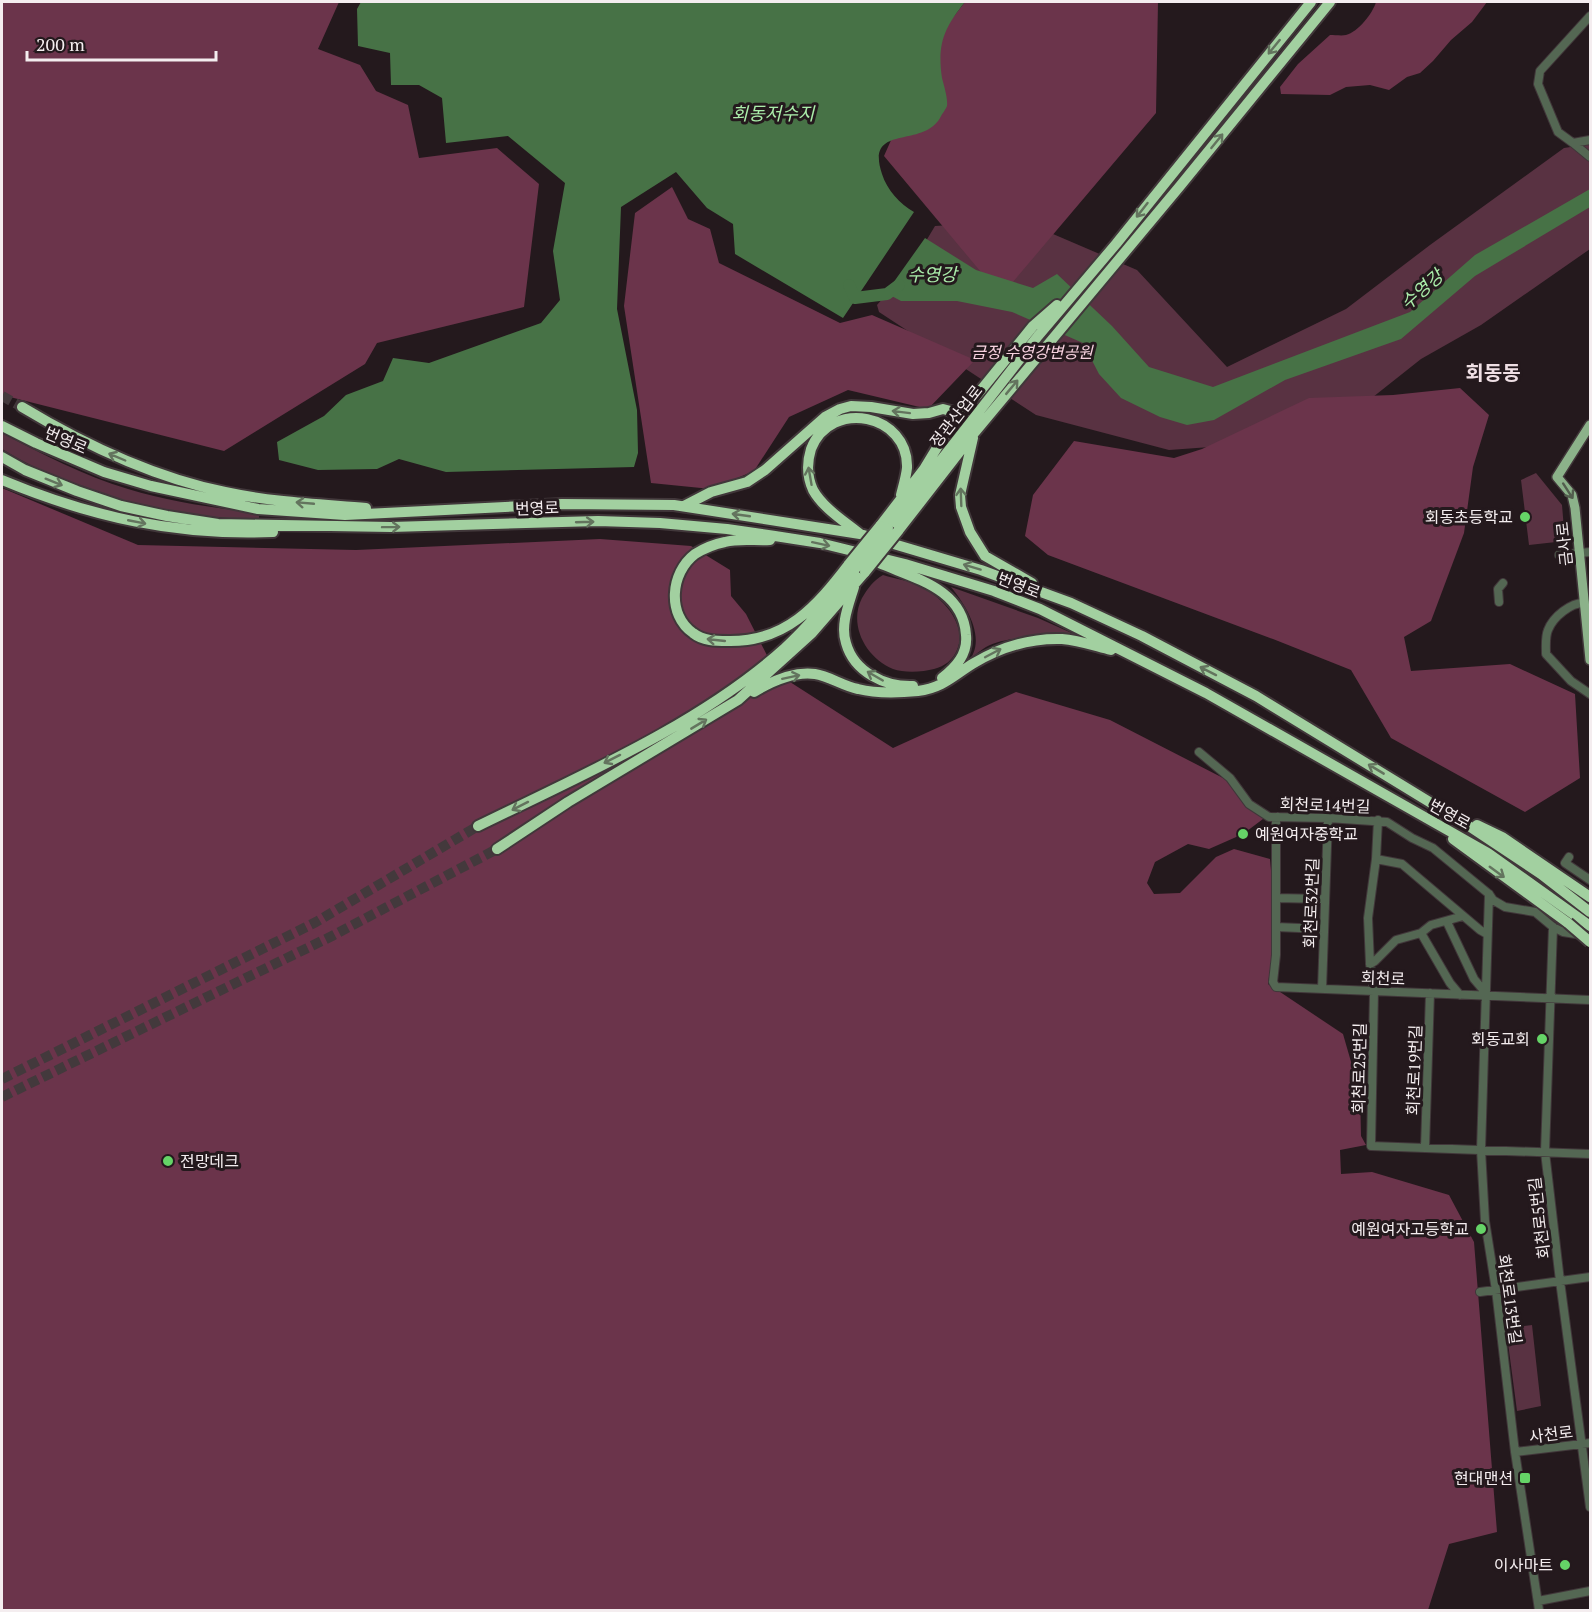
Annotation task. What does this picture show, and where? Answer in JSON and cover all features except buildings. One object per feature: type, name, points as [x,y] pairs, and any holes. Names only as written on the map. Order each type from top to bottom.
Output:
[{"type":"highway","name":"정관산업로","points":[[971,429],[1038,336],[1116,244],[1311,2]]},
{"type":"highway","points":[[478,826],[663,733],[752,675],[806,628],[971,429],[1180,186],[1330,2]]},
{"type":"highway","points":[[900,500],[924,470],[958,413],[977,395],[1033,326],[1084,281]]},
{"type":"highway","points":[[684,506],[711,492],[747,482],[772,464],[825,417],[840,409],[851,406],[871,407],[913,414],[943,409],[958,413]]},
{"type":"highway","name":"번영로","points":[[22,407],[97,448],[185,482],[225,492],[280,501],[405,511]]},
{"type":"highway","points":[[800,540],[726,541],[694,555],[683,569],[675,585],[674,603],[681,622],[694,634],[710,640],[742,641],[771,636],[794,623],[857,568],[889,528],[900,500],[907,468],[904,452],[897,437],[885,426],[870,419],[854,417],[838,421],[824,430],[814,442],[808,457],[808,474],[813,489],[822,502],[860,534]]},
{"type":"highway","name":"번영로","points":[[2,426],[36,444],[104,472],[197,497],[258,509],[302,514],[345,515],[562,504],[684,506],[860,534],[981,570],[1071,603],[1142,636],[1256,696],[1426,800],[1541,874],[1583,911],[1590,926]]},
{"type":"highway","points":[[971,429],[960,495],[965,520],[977,545],[994,563],[1071,603]]},
{"type":"highway","name":"번영로","points":[[2,457],[25,470],[77,491],[121,506],[167,516],[218,524],[359,527]]},
{"type":"highway","name":"번영로","points":[[2,480],[58,502],[138,523],[230,534],[359,527],[598,521],[660,523],[727,529],[800,540],[905,564],[994,591],[1040,609],[1206,693],[1488,853],[1583,911]]},
{"type":"highway","points":[[856,553],[935,588],[956,604],[962,613],[967,639],[959,663],[940,680],[923,685],[890,684],[872,677],[854,659],[845,642],[845,619],[857,568]]},
{"type":"highway","points":[[738,700],[812,633],[855,584]]},
{"type":"highway","points":[[772,659],[828,592]]},
{"type":"highway","points":[[497,849],[568,802],[738,700],[769,683],[792,675],[815,674],[857,689],[896,693],[922,690],[946,683],[974,663],[1004,647],[1032,641],[1063,639],[1130,655]]},
{"type":"highway","points":[[1426,800],[1502,837],[1589,895]]},
{"type":"highway","points":[[1416,812],[1565,928],[1590,942]]},
{"type":"main road","name":"금사로","points":[[1590,425],[1557,477],[1572,495],[1590,660]]},
{"type":"street","points":[[1590,16],[1540,71],[1538,84],[1558,132],[1590,157]]},
{"type":"street","points":[[1573,143],[1590,140]]},
{"type":"street","points":[[1559,555],[1590,552]]},
{"type":"street","points":[[1499,602],[1498,589],[1503,583]]},
{"type":"street","points":[[1585,603],[1578,603],[1553,620],[1547,631],[1546,654],[1571,681],[1590,694]]},
{"type":"street","name":"회천로14번길","points":[[1199,752],[1230,778],[1249,804],[1269,816],[1387,822],[1433,848],[1489,894],[1493,900],[1505,907],[1535,912],[1552,927],[1565,928],[1590,937]]},
{"type":"street","name":"회천로","points":[[1278,817],[1276,820],[1276,955],[1273,982],[1276,987],[1590,1000]]},
{"type":"street","name":"회천로32번길","points":[[1322,989],[1328,818]]},
{"type":"street","name":"회천로25번길","points":[[1378,820],[1376,859],[1368,918],[1374,991],[1371,1146],[1425,1148]]},
{"type":"street","points":[[1569,857],[1565,863],[1590,880]]},
{"type":"street","points":[[1376,859],[1402,864],[1487,934]]},
{"type":"street","points":[[1485,994],[1489,894]]},
{"type":"street","points":[[1276,898],[1324,899]]},
{"type":"street","points":[[1370,963],[1375,961],[1396,940],[1421,933],[1431,925],[1463,916]]},
{"type":"street","points":[[1447,922],[1474,979],[1485,994]]},
{"type":"street","points":[[1276,927],[1323,929]]},
{"type":"street","points":[[1551,998],[1552,927]]},
{"type":"street","points":[[1421,933],[1445,976],[1460,995]]},
{"type":"street","name":"회천로19번길","points":[[1425,1148],[1430,993]]},
{"type":"street","name":"회천로13번길","points":[[1485,994],[1481,1150],[1485,1221],[1496,1290],[1515,1452],[1539,1611]]},
{"type":"street","name":"회천로5번길","points":[[1551,998],[1545,1152],[1590,1507]]},
{"type":"street","points":[[1425,1148],[1481,1150]]},
{"type":"street","name":"회천로5번길","points":[[1481,1150],[1545,1152]]},
{"type":"street","points":[[1545,1152],[1590,1154]]},
{"type":"street","points":[[1560,1281],[1590,1277]]},
{"type":"street","name":"회천로5번길","points":[[1480,1292],[1560,1281]]},
{"type":"street","name":"사천로","points":[[1515,1452],[1590,1443]]},
{"type":"street","points":[[1538,1601],[1590,1592]]},
{"type":"green space","name":"금정 수영강변공원","points":[[1590,144],[1590,249],[1481,325],[1421,359],[1320,439],[1169,450],[1036,415],[879,312],[877,305],[911,266],[935,226],[1002,222],[1053,234],[1137,270],[1227,367],[1346,309],[1564,148]]},
{"type":"green space","points":[[2,433],[63,464],[112,484],[176,501],[259,513],[259,520],[175,512],[108,496],[42,471],[2,449]]},
{"type":"green space","points":[[1536,473],[1562,505],[1565,541],[1529,545],[1521,480]]},
{"type":"green space","points":[[883,575],[922,587],[938,598],[951,613],[959,631],[960,641],[955,654],[948,662],[930,670],[902,671],[883,664],[868,649],[859,629],[858,608],[869,588]]},
{"type":"green space","points":[[951,587],[1038,618],[1085,639],[1021,638],[1008,640],[986,647],[964,665],[973,654],[976,636],[971,618]]},
{"type":"green space","points":[[1532,1325],[1541,1406],[1517,1411],[1506,1328]]},
{"type":"shaded area","points":[[2,2],[339,2],[318,49],[360,65],[376,91],[408,105],[419,158],[497,148],[539,184],[524,307],[377,343],[365,364],[224,451],[2,395]]},
{"type":"shaded area","points":[[965,2],[1158,2],[1156,113],[1001,296],[884,156],[936,39]]},
{"type":"shaded area","points":[[1376,2],[1487,2],[1472,22],[1451,40],[1420,73],[1407,77],[1389,90],[1370,85],[1346,87],[1330,95],[1281,94],[1280,87],[1298,64],[1330,35],[1346,35],[1355,30],[1368,16]]},
{"type":"shaded area","points":[[672,187],[688,219],[710,229],[719,263],[840,323],[872,315],[975,360],[928,409],[848,390],[789,417],[754,471],[711,489],[651,483],[624,306],[635,213]]},
{"type":"shaded area","points":[[1460,388],[1489,415],[1473,467],[1464,533],[1431,621],[1404,637],[1411,671],[1510,664],[1575,694],[1580,778],[1525,812],[1391,738],[1351,670],[1048,555],[1025,536],[1033,495],[1074,441],[1174,458],[1202,449],[1309,398],[1393,395]]},
{"type":"shaded area","points":[[2,488],[138,545],[356,550],[600,539],[691,546],[730,570],[731,596],[746,614],[776,673],[893,748],[1016,692],[1110,720],[1227,780],[1267,816],[1243,834],[1209,849],[1188,844],[1155,862],[1147,883],[1154,894],[1180,893],[1216,857],[1234,849],[1270,859],[1276,927],[1268,984],[1343,1034],[1360,1093],[1361,1136],[1366,1145],[1340,1150],[1341,1174],[1372,1172],[1449,1195],[1474,1242],[1497,1532],[1449,1544],[1428,1610],[2,1610]]},
{"type":"water","name":"회동저수지","points":[[361,2],[965,2],[947,29],[942,46],[941,66],[947,99],[946,109],[932,127],[921,133],[888,142],[881,148],[879,158],[884,180],[899,201],[914,212],[843,318],[735,254],[733,224],[707,208],[676,172],[621,207],[617,309],[637,410],[638,453],[634,467],[446,472],[399,459],[377,469],[318,470],[279,460],[277,442],[324,416],[346,395],[383,381],[393,358],[429,363],[541,323],[560,300],[553,251],[565,183],[508,136],[446,143],[442,98],[419,85],[391,85],[390,53],[358,46],[357,9]]},
{"type":"water","name":"수영강","points":[[1590,189],[1590,207],[1475,276],[1401,339],[1285,380],[1214,420],[1187,425],[1160,417],[1121,398],[1099,374],[1083,343],[1012,312],[957,301],[901,301],[886,293],[925,238],[976,270],[1033,288],[1057,274],[1112,326],[1149,367],[1213,387],[1410,312],[1475,255]]},
{"type":"waterway","name":"수영강","points":[[849,285],[855,298],[887,294],[899,285]]},
{"type":"tunnel","points":[[2,396],[22,407]]},
{"type":"tunnel","points":[[2,1079],[316,922],[478,826]]},
{"type":"tunnel","points":[[2,1097],[332,936],[497,849]]},
{"type":"place","name":"회동초등학교","points":[[1525,517]]},
{"type":"place","name":"예원여자중학교","points":[[1243,834]]},
{"type":"place","name":"회동교회","points":[[1542,1039]]},
{"type":"place","name":"전망데크","points":[[168,1161]]},
{"type":"place","name":"예원여자고등학교","points":[[1481,1229]]},
{"type":"place","name":"현대맨션","points":[[1525,1478]]},
{"type":"place","name":"이사마트","points":[[1565,1565]]},
{"type":"district","name":"회동동","points":[[1493,373]]}]
